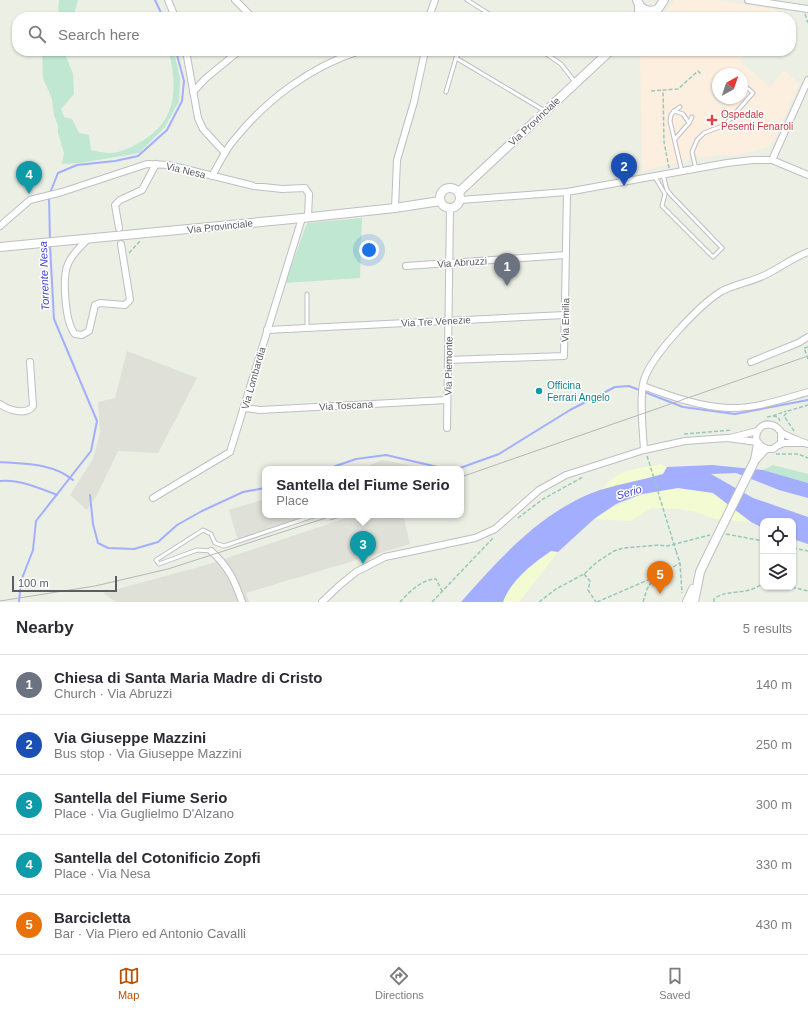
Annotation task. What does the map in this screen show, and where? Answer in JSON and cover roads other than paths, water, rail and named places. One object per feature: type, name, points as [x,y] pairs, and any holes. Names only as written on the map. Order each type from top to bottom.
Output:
[{"type":"street","points":[[168,0],[173,12]]},
{"type":"street","points":[[235,0],[247,12]]},
{"type":"street","points":[[432,12],[435,0]]},
{"type":"street","points":[[638,2],[644,9],[654,11],[660,7],[664,0]]},
{"type":"street","points":[[748,0],[806,8]]},
{"type":"street","points":[[638,2],[639,12]]},
{"type":"street","points":[[187,56],[198,118],[203,129],[225,153]]},
{"type":"street","points":[[193,92],[215,70],[233,56]]},
{"type":"street","name":"Via Nesa","points":[[0,226],[30,200],[57,194],[147,164],[156,164],[212,176],[233,141],[257,114],[299,80],[326,64],[347,56]]},
{"type":"street","points":[[395,208],[398,160],[414,102],[423,56]]},
{"type":"street","name":"Via Provinciale","points":[[460,196],[545,111],[605,56]]},
{"type":"street","points":[[772,160],[808,80]]},
{"type":"street","points":[[460,196],[567,192],[726,163],[772,160],[808,175]]},
{"type":"street","points":[[119,228],[115,205],[120,200],[142,190],[156,164]]},
{"type":"street","name":"Via Lombardia","points":[[153,498],[230,452],[267,330],[305,218],[309,194],[305,188],[282,189],[254,186],[212,176]]},
{"type":"street","points":[[447,188],[453,188],[460,196],[457,206],[450,208],[443,206],[440,201],[440,194],[447,188]]},
{"type":"street","name":"Via Emilia","points":[[448,360],[564,356],[567,192]]},
{"type":"street","name":"Via Provinciale","points":[[0,247],[87,240],[220,225],[305,218],[395,208],[440,201]]},
{"type":"street","name":"Via Piemonte","points":[[447,428],[450,208]]},
{"type":"street","points":[[87,240],[70,258],[66,270],[66,312],[69,324],[75,334],[82,335],[89,331],[95,305],[100,302],[125,305],[130,300],[121,244]]},
{"type":"street","points":[[644,450],[642,394],[648,371],[655,359],[705,304],[723,290],[764,276],[793,258],[808,252]]},
{"type":"street","name":"Via Abruzzi","points":[[406,266],[566,255]]},
{"type":"street","name":"Via Tre Venezie","points":[[267,330],[565,315]]},
{"type":"street","points":[[750,362],[798,343],[808,337]]},
{"type":"street","points":[[0,404],[11,410],[24,412],[30,410],[33,406],[30,362]]},
{"type":"street","points":[[643,386],[695,402],[730,408],[757,405],[808,392]]},
{"type":"street","name":"Via Toscana","points":[[244,408],[260,410],[447,400]]},
{"type":"street","points":[[322,602],[356,572],[385,557],[475,538],[495,528],[539,490],[566,475],[644,450],[689,440],[727,438],[757,432],[762,426],[768,424],[775,426],[781,432],[806,444]]},
{"type":"street","points":[[685,599],[700,572],[756,457],[757,432]]},
{"type":"street","points":[[779,445],[782,440],[781,432]]},
{"type":"street","points":[[727,438],[757,443],[765,449],[773,449],[784,443],[806,444]]},
{"type":"street","points":[[744,441],[751,446],[756,457]]},
{"type":"street","points":[[756,457],[765,449]]},
{"type":"street","points":[[210,551],[225,565],[232,576],[242,602]]},
{"type":"street","points":[[694,602],[700,572]]},
{"type":"lane","points":[[467,0],[486,12]]},
{"type":"lane","points":[[549,56],[561,64],[575,83]]},
{"type":"lane","points":[[446,92],[456,58],[545,111]]},
{"type":"lane","points":[[748,88],[753,93],[748,99]]},
{"type":"lane","points":[[696,169],[692,152],[697,140],[704,133],[725,125],[744,104]]},
{"type":"lane","points":[[680,107],[674,111],[670,121],[682,172]]},
{"type":"lane","points":[[674,111],[684,114],[689,123]]},
{"type":"lane","points":[[724,111],[732,118]]},
{"type":"lane","points":[[675,139],[689,123],[692,117]]},
{"type":"lane","points":[[663,175],[667,190],[671,195],[722,248],[713,257],[662,206],[662,202],[665,197],[671,195]]},
{"type":"lane","points":[[655,177],[665,197]]},
{"type":"lane","points":[[307,328],[308,294]]},
{"type":"lane","points":[[210,551],[197,550],[159,564],[156,560],[203,530],[211,534],[215,543],[224,546],[307,518]]},
{"type":"water","name":"Serio","points":[[712,465],[763,470],[808,483],[808,498],[779,490],[736,473],[711,474],[753,498],[808,517],[808,544],[796,540],[796,518],[760,518],[760,526],[751,522],[713,493],[678,488],[642,494],[616,504],[594,519],[558,552],[551,551],[537,561],[523,573],[511,587],[503,602],[461,602],[507,552],[523,537],[559,510],[600,490],[663,474],[667,467]]},
{"type":"waterway","name":"Torrente Nesa","points":[[155,0],[161,12]]},
{"type":"waterway","name":"Torrente Nesa","points":[[50,193],[58,173],[77,165],[115,161],[138,156],[167,130],[182,101],[184,81],[177,56]]},
{"type":"waterway","name":"Torrente Nesa","points":[[49,197],[50,241]]},
{"type":"waterway","name":"Torrente Nesa","points":[[19,602],[21,581],[33,550],[36,521],[91,451],[97,421],[54,319],[50,245]]},
{"type":"waterway","points":[[464,467],[499,454],[570,410],[615,387],[629,386],[683,407],[735,414],[808,400]]},
{"type":"waterway","points":[[336,466],[356,459],[386,455],[433,466]]},
{"type":"waterway","points":[[0,462],[48,467],[65,474],[73,480]]},
{"type":"waterway","points":[[0,481],[14,481],[57,495]]},
{"type":"waterway","points":[[90,495],[93,524],[98,543],[108,548],[134,549],[158,542],[177,525],[202,511],[243,492],[262,489]]},
{"type":"tram line","points":[[464,476],[808,356]]},
{"type":"tram line","points":[[0,601],[95,586],[168,569],[326,518]]},
{"type":"tram line","points":[[330,520],[336,518]]},
{"type":"place","name":"Ospedale Pesenti Fenaroli","points":[[712,120]]},
{"type":"place","name":"Via Giuseppe Mazzini","points":[[624,186]]},
{"type":"place","name":"Santella del Cotonificio Zopfi","points":[[29,194]]},
{"type":"place","name":"Chiesa di Santa Maria Madre di Cristo","points":[[507,286]]},
{"type":"place","name":"Officina Ferrari Angelo","points":[[539,391]]},
{"type":"place","name":"Santella del Fiume Serio","points":[[363,564]]},
{"type":"place","name":"Barcicletta","points":[[660,594]]}]
